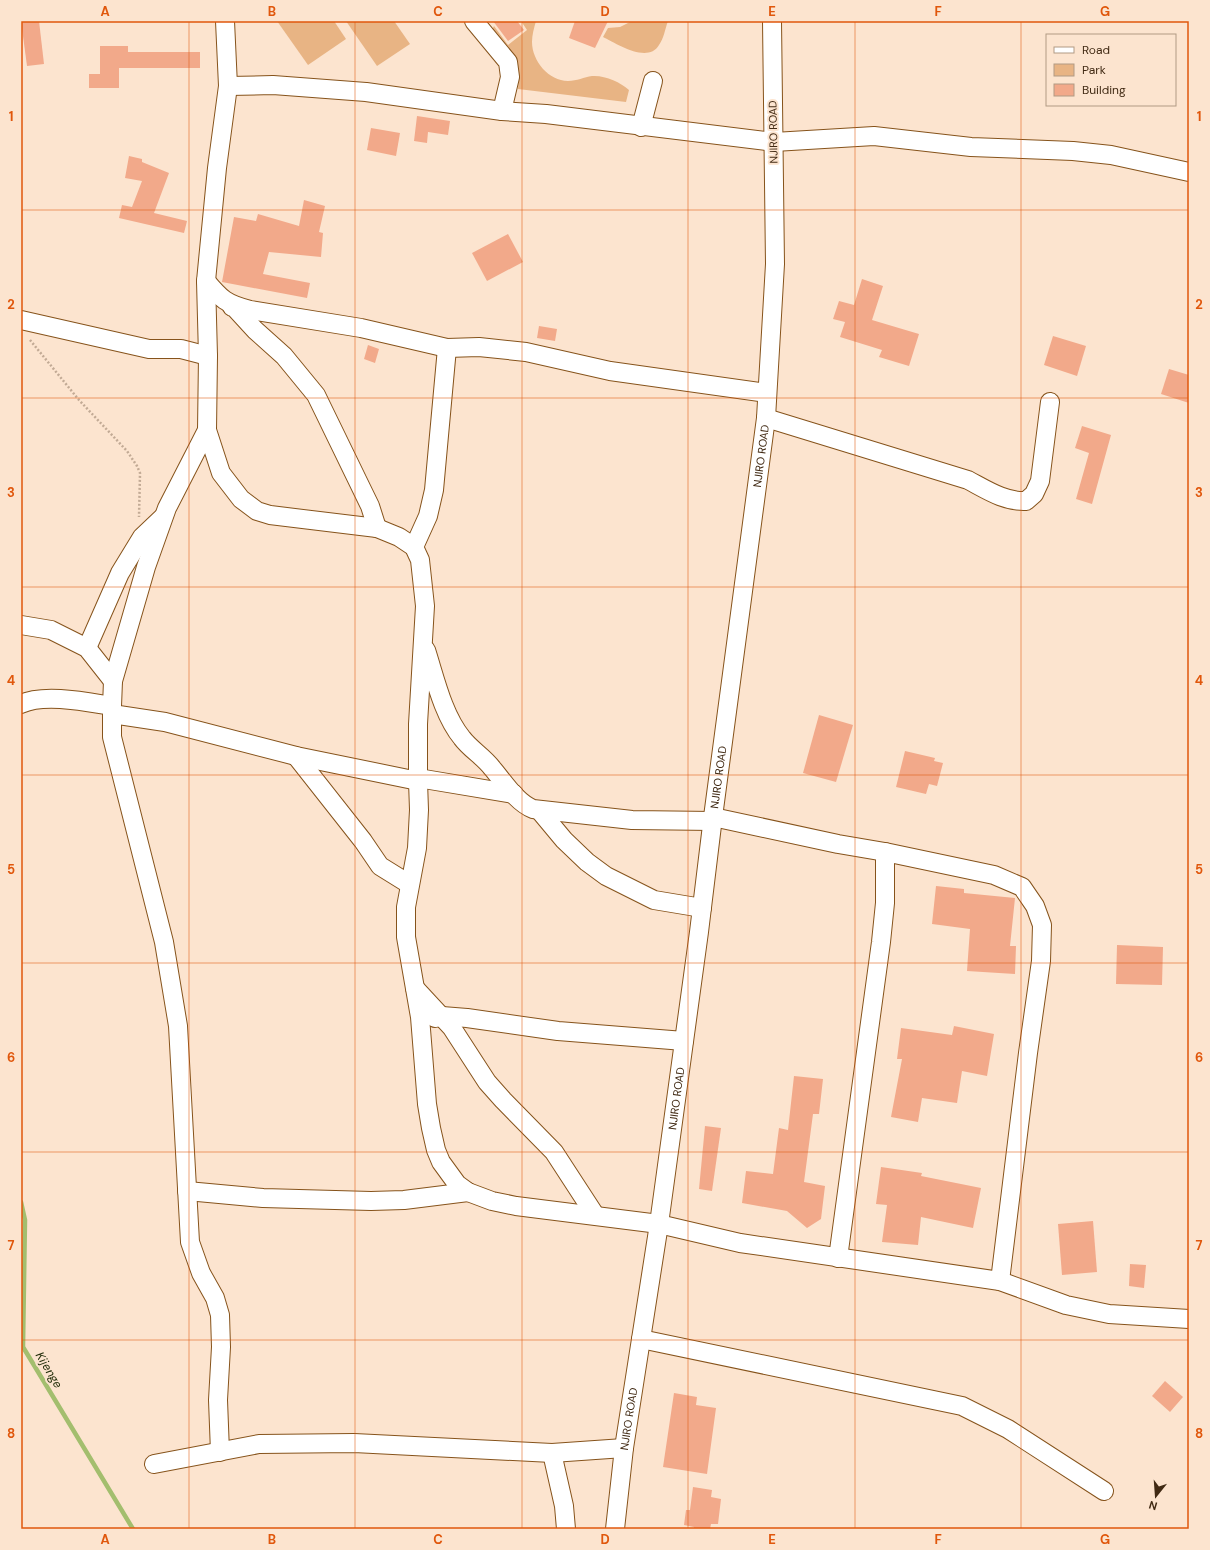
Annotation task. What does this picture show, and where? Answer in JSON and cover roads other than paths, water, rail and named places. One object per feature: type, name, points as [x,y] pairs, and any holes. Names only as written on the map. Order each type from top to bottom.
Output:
[{"type":"street","points":[[224,21],[228,86],[217,168],[206,281],[208,356],[206,430],[221,473],[241,499],[257,511],[270,515],[377,528],[399,536],[414,548],[420,560],[423,577],[424,606],[418,724],[419,810],[417,848],[409,884],[406,907],[406,937],[416,988],[427,1104],[436,1150],[447,1172],[457,1184],[468,1192],[492,1201],[516,1206],[659,1224],[740,1243],[1000,1281],[1073,1307],[1109,1314],[1189,1318]]},
{"type":"street","points":[[474,21],[508,62],[510,77],[502,111]]},
{"type":"street","name":"NJIRO ROAD","points":[[615,1529],[624,1448],[659,1224],[684,1042],[766,418],[766,393],[775,264],[772,21]]},
{"type":"street","points":[[641,127],[653,81]]},
{"type":"street","points":[[228,86],[273,85],[366,92],[502,111],[546,114],[641,127],[774,142],[874,136],[971,147],[1074,151],[1110,155],[1189,172]]},
{"type":"street","points":[[206,281],[220,297],[233,306],[255,330],[284,356],[316,396],[370,506],[377,528]]},
{"type":"street","points":[[206,320],[233,306],[301,319],[361,328],[447,348],[479,348],[526,352],[610,371],[766,393]]},
{"type":"street","points":[[21,320],[149,349],[181,349],[208,356]]},
{"type":"street","points":[[414,548],[428,516],[434,490],[447,348]]},
{"type":"street","points":[[766,418],[968,480],[1015,502],[1026,502],[1034,494],[1040,481],[1050,402]]},
{"type":"street","points":[[206,430],[165,514],[146,567],[114,681],[112,737],[164,942],[178,1026],[190,1242],[201,1273],[215,1298],[220,1315],[221,1347],[218,1400],[220,1452]]},
{"type":"street","points":[[87,648],[120,573],[142,537],[165,514]]},
{"type":"street","points":[[21,625],[51,630],[87,648],[114,681]]},
{"type":"street","points":[[423,641],[448,716],[462,738],[487,761],[514,794],[526,806],[539,810],[632,820],[713,819],[885,852],[994,875],[1022,887],[1035,906],[1042,925],[1041,962],[1028,1053],[1000,1281]]},
{"type":"street","points":[[21,704],[42,699],[73,700],[296,756],[418,780],[514,794]]},
{"type":"street","points":[[296,756],[363,841],[380,866],[409,884]]},
{"type":"street","points":[[539,810],[564,840],[587,862],[606,876],[654,900],[702,908]]},
{"type":"street","points":[[838,1258],[882,942],[885,903],[885,852]]},
{"type":"street","points":[[416,988],[442,1016],[459,1038],[487,1082],[554,1152],[595,1215]]},
{"type":"street","points":[[420,1028],[433,1019],[442,1016],[467,1018],[558,1031],[684,1042]]},
{"type":"street","points":[[187,1190],[263,1198],[371,1201],[404,1200],[468,1192]]},
{"type":"street","points":[[641,1339],[962,1406],[1008,1429],[1104,1491]]},
{"type":"street","points":[[154,1464],[259,1444],[354,1444],[552,1453],[624,1448]]},
{"type":"street","points":[[552,1453],[564,1506],[566,1529]]},
{"type":"waterway","name":"Kijenge","points":[[21,1202],[25,1220],[23,1347],[133,1529]]}]
